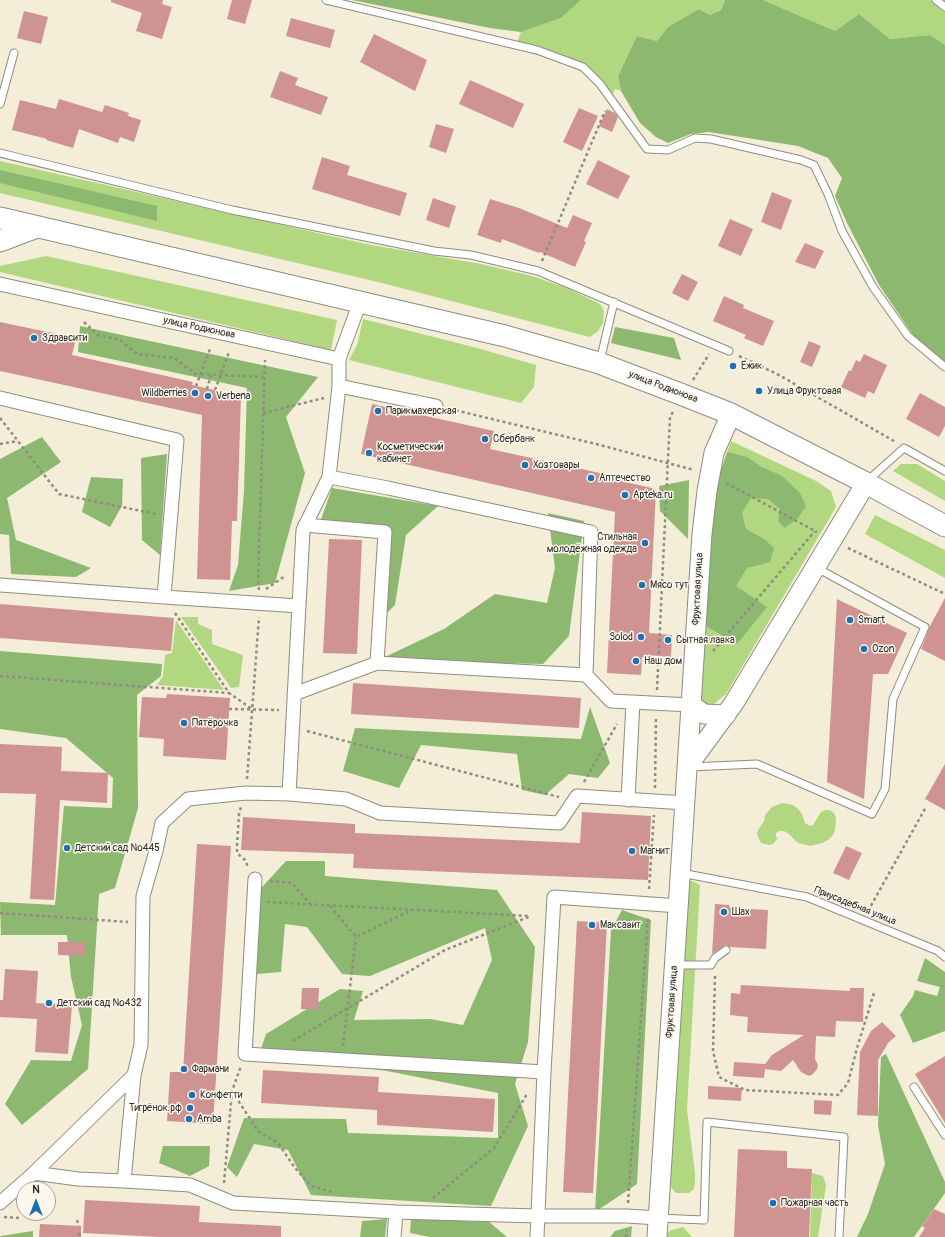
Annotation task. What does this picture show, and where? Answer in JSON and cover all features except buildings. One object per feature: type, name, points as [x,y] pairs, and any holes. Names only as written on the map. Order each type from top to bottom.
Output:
[{"type":"main road","name":"улица Родионова","points":[[0,218],[505,336],[599,363],[731,414],[866,483],[945,526]]},
{"type":"main road","points":[[0,242],[37,227]]},
{"type":"street","name":"улица Родионова","points":[[0,284],[339,359]]},
{"type":"street","points":[[289,794],[303,530],[329,477],[339,386],[339,359],[360,302]]},
{"type":"street","points":[[339,386],[436,406]]},
{"type":"street","points":[[0,398],[177,440],[164,597]]},
{"type":"street","name":"Фруктовая улица","points":[[657,1237],[702,534],[714,453],[731,414]]},
{"type":"street","points":[[329,477],[388,488],[591,532],[586,675]]},
{"type":"street","points":[[687,768],[726,715],[815,567],[823,535],[866,483]]},
{"type":"street","points":[[305,525],[385,532],[377,663]]},
{"type":"street","points":[[0,585],[299,606]]},
{"type":"street","points":[[294,694],[377,663],[586,675],[611,701],[691,705],[704,714],[726,715]]},
{"type":"street","points":[[628,800],[631,702]]},
{"type":"street","points":[[124,1180],[134,1075],[141,1045],[143,896],[156,851],[162,822],[188,799],[246,793],[289,794],[346,799],[380,813],[559,822],[575,799],[685,803]]},
{"type":"street","points":[[255,879],[245,1054],[539,1071]]},
{"type":"street","points":[[537,1237],[539,1071],[554,897],[678,906]]},
{"type":"street","points":[[0,1203],[34,1173],[134,1075]]},
{"type":"street","points":[[34,1173],[78,1179],[124,1180],[190,1185],[233,1203],[396,1212],[538,1216],[627,1216],[658,1218]]},
{"type":"street","points":[[394,1237],[396,1212]]},
{"type":"lane","points":[[326,0],[537,50],[583,67],[600,84],[647,149],[668,150],[695,138],[712,139],[801,160],[814,166],[828,194],[842,232],[873,287],[908,336],[945,367]]},
{"type":"lane","points":[[936,0],[945,7]]},
{"type":"lane","points":[[0,104],[14,53]]},
{"type":"lane","points":[[0,153],[232,210],[434,251],[471,255],[538,271],[729,351]]},
{"type":"lane","points":[[599,363],[614,302]]},
{"type":"lane","points":[[866,483],[904,448],[945,471]]},
{"type":"lane","points":[[687,768],[757,764],[872,814],[885,788],[893,699],[925,627],[815,567]]},
{"type":"lane","name":"Приусадебная улица","points":[[681,872],[807,897],[938,951],[945,957]]},
{"type":"lane","points":[[675,965],[711,965],[715,958],[726,950]]},
{"type":"lane","points":[[914,1087],[945,1135]]},
{"type":"lane","points":[[658,1218],[704,1220],[707,1122],[844,1137],[839,1237]]},
{"type":"path","points":[[538,271],[610,98]]},
{"type":"path","points":[[84,322],[98,335],[120,340],[137,354],[174,358],[200,375],[264,377]]},
{"type":"path","points":[[196,386],[210,349]]},
{"type":"path","points":[[729,351],[780,375],[904,448]]},
{"type":"path","points":[[215,390],[229,352]]},
{"type":"path","points":[[265,360],[258,580],[260,603],[246,793],[239,814],[237,853],[245,860],[255,879],[292,884],[311,905]]},
{"type":"path","points":[[207,389],[211,375]]},
{"type":"path","points":[[263,413],[325,397]]},
{"type":"path","points":[[436,406],[596,444],[710,475],[823,535],[945,594]]},
{"type":"path","points":[[0,418],[59,494],[170,516]]},
{"type":"path","points":[[0,444],[18,442]]},
{"type":"path","points":[[657,704],[669,464]]},
{"type":"path","points":[[693,673],[823,535]]},
{"type":"path","points":[[164,597],[229,693],[252,709]]},
{"type":"path","points":[[0,676],[229,693]]},
{"type":"path","points":[[293,727],[575,799],[631,702]]},
{"type":"path","points":[[229,709],[294,711]]},
{"type":"path","points":[[863,920],[926,807]]},
{"type":"path","points":[[254,902],[531,916],[445,950],[269,1055]]},
{"type":"path","points":[[627,1216],[649,904]]},
{"type":"path","points":[[330,906],[356,937],[341,1060]]},
{"type":"path","points":[[356,937],[413,910]]},
{"type":"path","points":[[0,913],[142,923]]},
{"type":"path","points":[[711,965],[715,973],[713,1050],[719,1077],[745,1090],[838,1095],[848,1083],[874,993]]},
{"type":"path","points":[[223,1199],[232,1091],[245,1054]]},
{"type":"path","points":[[431,1200],[494,1148],[530,1089],[539,1071]]},
{"type":"path","points":[[232,1091],[258,1130],[278,1144],[295,1168],[311,1186],[336,1193]]},
{"type":"path","points":[[0,1217],[16,1218]]},
{"type":"path","points":[[77,1220],[79,1226]]},
{"type":"path","points":[[79,1233],[80,1237]]},
{"type":"green space","points":[[352,0],[581,0],[561,18],[521,32],[490,28]]},
{"type":"green space","points":[[581,0],[725,0],[721,10],[710,15],[699,9],[668,27],[657,41],[637,36],[618,76],[621,91],[615,89],[610,101],[585,73],[560,62],[515,48],[521,32],[561,18]]},
{"type":"green space","points":[[725,0],[763,0],[835,31],[859,14],[890,39],[930,35],[945,45],[945,363],[913,335],[879,285],[847,223],[835,196],[842,178],[828,158],[798,146],[709,132],[691,134],[668,143],[656,137],[640,123],[621,91],[618,76],[637,36],[657,41],[668,27],[699,9],[710,15],[721,10]]},
{"type":"green space","points":[[763,0],[945,0],[945,45],[930,35],[890,39],[859,14],[835,31]]},
{"type":"green space","points":[[0,161],[366,244],[481,264],[532,276],[567,288],[600,304],[604,311],[603,323],[598,331],[590,337],[382,283],[0,193]]},
{"type":"green space","points":[[0,170],[157,206],[157,221],[0,183]]},
{"type":"green space","points":[[46,256],[337,320],[331,350],[0,272],[0,266]]},
{"type":"green space","points":[[363,319],[477,348],[536,365],[534,387],[521,403],[349,360],[357,345]]},
{"type":"green space","points":[[80,326],[318,377],[286,417],[305,473],[275,583],[229,591],[238,565],[244,491],[247,388],[78,352]]},
{"type":"green space","points":[[615,327],[674,338],[681,360],[611,343]]},
{"type":"green space","points":[[42,437],[61,462],[7,498],[16,540],[91,568],[76,577],[11,574],[9,535],[0,534],[0,459]]},
{"type":"green space","points":[[731,441],[816,481],[831,491],[836,507],[726,694],[714,704],[705,705],[701,700],[715,489]]},
{"type":"green space","points":[[727,452],[747,457],[762,467],[782,476],[800,493],[806,506],[798,518],[785,528],[778,521],[780,509],[768,499],[751,498],[742,513],[746,529],[764,539],[774,548],[770,562],[747,568],[736,586],[767,607],[737,644],[706,626],[715,489]]},
{"type":"green space","points":[[167,454],[160,555],[142,540],[141,458]]},
{"type":"green space","points":[[901,464],[917,464],[945,481],[945,501],[893,471]]},
{"type":"green space","points":[[91,477],[123,479],[122,506],[110,527],[82,512]]},
{"type":"green space","points":[[689,480],[688,539],[660,511],[659,486]]},
{"type":"green space","points":[[332,488],[438,506],[406,535],[395,605],[386,614],[377,527],[318,528]]},
{"type":"green space","points":[[548,513],[584,521],[569,636],[543,664],[385,657],[444,629],[495,594],[547,603],[555,568]]},
{"type":"green space","points":[[875,515],[945,550],[945,578],[865,534]]},
{"type":"green space","points":[[181,617],[198,617],[198,624],[212,630],[212,644],[243,655],[239,687],[231,688]]},
{"type":"green space","points":[[176,620],[224,690],[157,685],[163,676],[165,655],[172,653]]},
{"type":"green space","points":[[0,651],[162,664],[161,676],[137,695],[138,808],[115,888],[99,894],[88,1069],[22,1125],[5,1104],[31,1060],[71,1061],[82,1025],[71,977],[67,935],[1,935],[0,902],[55,905],[64,806],[112,808],[113,778],[66,738],[0,729]]},
{"type":"green space","points":[[590,707],[610,763],[598,778],[569,774],[545,795],[522,790],[517,754],[421,745],[399,788],[343,771],[355,728],[581,739]]},
{"type":"green space","points":[[782,803],[793,805],[798,809],[802,814],[805,823],[810,826],[813,825],[821,812],[830,810],[834,813],[836,818],[833,835],[822,843],[810,846],[798,843],[789,834],[784,831],[779,831],[776,833],[776,837],[778,838],[773,844],[769,845],[761,843],[757,834],[764,821],[765,815],[772,807]]},
{"type":"green space","points":[[286,861],[325,861],[325,876],[497,890],[535,947],[528,1042],[515,1084],[528,1126],[491,1206],[311,1195],[288,1150],[254,1144],[237,1177],[227,1167],[244,1118],[346,1119],[348,1133],[498,1138],[498,1093],[387,1071],[269,1055],[261,1049],[266,1034],[340,989],[363,991],[354,1020],[430,1019],[463,1025],[492,960],[485,928],[370,976],[342,974],[307,927],[285,924],[281,972],[244,975],[252,898]]},
{"type":"green space","points":[[686,878],[700,885],[687,1110],[695,1182],[694,1189],[689,1193],[676,1193],[669,1185]]},
{"type":"green space","points":[[622,910],[651,920],[637,1184],[595,1212],[611,930]]},
{"type":"green space","points":[[925,958],[945,972],[945,1031],[913,1043],[900,1015],[913,996],[915,990],[937,996],[940,987],[917,981]]},
{"type":"green space","points":[[886,1054],[945,1182],[945,1193],[914,1237],[857,1237],[868,1214],[885,1164],[878,1125],[881,1057]]},
{"type":"green space","points":[[163,1146],[210,1146],[209,1166],[190,1176],[159,1163]]},
{"type":"green space","points":[[812,1173],[823,1176],[826,1185],[818,1237],[810,1237]]},
{"type":"green space","points":[[387,1219],[385,1237],[360,1237],[362,1221]]},
{"type":"green space","points":[[411,1219],[489,1222],[507,1237],[430,1237],[410,1233]]},
{"type":"green space","points":[[632,1226],[631,1237],[610,1237],[615,1231]]},
{"type":"green space","points":[[683,1227],[692,1237],[666,1237],[669,1231]]},
{"type":"green space","points":[[33,1231],[33,1237],[0,1237],[1,1236]]},
{"type":"place","name":"Здравсити","points":[[34,338]]},
{"type":"place","name":"Ёжик","points":[[733,366]]},
{"type":"place","name":"Улица Фруктовая","points":[[759,391]]},
{"type":"place","name":"Wildberries","points":[[195,393]]},
{"type":"place","name":"Verbena","points":[[208,396]]},
{"type":"place","name":"Парикмахерская","points":[[378,411]]},
{"type":"place","name":"Сбербанк","points":[[485,439]]},
{"type":"place","name":"Косметический кабинет","points":[[369,453]]},
{"type":"place","name":"Хозтовары","points":[[525,465]]},
{"type":"place","name":"Аптечество","points":[[591,478]]},
{"type":"place","name":"Apteka.ru","points":[[625,495]]},
{"type":"place","name":"Стильная молодёжная одежда","points":[[645,543]]},
{"type":"place","name":"Мясо тут","points":[[642,585]]},
{"type":"place","name":"Smart","points":[[850,620]]},
{"type":"place","name":"Solod","points":[[641,637]]},
{"type":"place","name":"Сытная лавка","points":[[668,640]]},
{"type":"place","name":"Ozon","points":[[864,649]]},
{"type":"place","name":"Наш дом","points":[[636,661]]},
{"type":"place","name":"Пятёрочка","points":[[184,723]]},
{"type":"place","name":"Детский сад №445","points":[[67,848]]},
{"type":"place","name":"Магнит","points":[[632,851]]},
{"type":"place","name":"Шах","points":[[724,912]]},
{"type":"place","name":"Максавит","points":[[592,925]]},
{"type":"place","name":"Детский сад №432","points":[[49,1003]]},
{"type":"place","name":"Фармани","points":[[184,1069]]},
{"type":"place","name":"Конфетти","points":[[192,1095]]},
{"type":"place","name":"Тигрёнок.рф","points":[[190,1108]]},
{"type":"place","name":"Amba","points":[[189,1119]]},
{"type":"place","name":"Пожарная часть","points":[[773,1203]]}]
